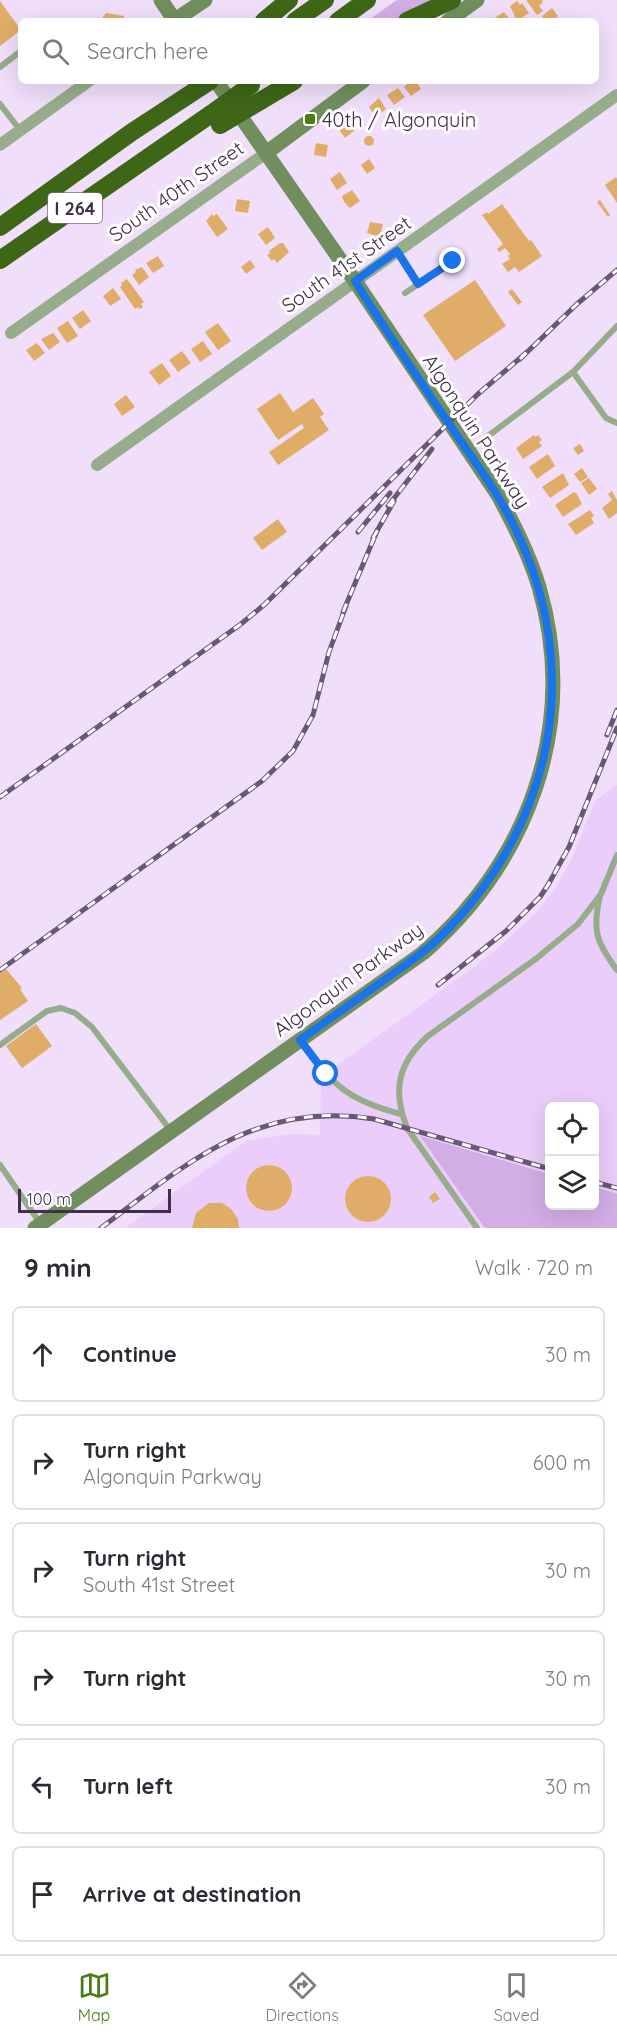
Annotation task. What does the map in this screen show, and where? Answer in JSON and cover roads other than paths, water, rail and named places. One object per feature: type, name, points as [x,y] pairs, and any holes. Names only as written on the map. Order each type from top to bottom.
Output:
[{"type":"highway","points":[[268,18],[289,0]]},
{"type":"highway","points":[[299,18],[325,0]]},
{"type":"highway","points":[[342,18],[367,0]]},
{"type":"highway","points":[[413,18],[452,0]]},
{"type":"highway","points":[[257,88],[278,84]]},
{"type":"highway","name":"I 264","points":[[0,227],[132,132],[191,86]]},
{"type":"highway","name":"I 264","points":[[0,260],[151,157],[216,119],[257,88]]},
{"type":"street","points":[[161,0],[173,18]]},
{"type":"street","points":[[179,18],[205,0]]},
{"type":"street","points":[[452,18],[477,0]]},
{"type":"street","points":[[0,145],[80,84]]},
{"type":"street","name":"Algonquin Parkway","points":[[38,1226],[423,953],[471,905],[505,856],[522,824],[545,756],[552,686],[546,621],[539,587],[515,527],[498,495],[355,281],[218,84]]},
{"type":"street","name":"South 40th Street","points":[[11,333],[266,153],[359,84]]},
{"type":"street","name":"South 41st Street","points":[[97,465],[617,94]]},
{"type":"lane","points":[[0,67],[18,53]]},
{"type":"lane","points":[[0,104],[20,130]]},
{"type":"lane","points":[[397,251],[418,284]]},
{"type":"lane","points":[[405,293],[453,261]]},
{"type":"lane","points":[[467,451],[573,372],[617,326]]},
{"type":"lane","points":[[573,372],[606,418],[617,423]]},
{"type":"lane","points":[[617,855],[601,894],[595,919],[596,932],[602,948],[617,970]]},
{"type":"lane","points":[[477,1228],[407,1128],[401,1114],[399,1099],[401,1075],[405,1062],[415,1048],[429,1036],[537,958],[578,924],[601,894]]},
{"type":"lane","points":[[0,1045],[47,1011],[61,1008],[75,1013],[92,1027],[171,1131]]},
{"type":"lane","points":[[300,1040],[330,1079],[343,1091],[374,1107],[401,1114]]},
{"type":"lane","points":[[0,1165],[38,1226]]},
{"type":"railway","points":[[520,359],[577,304],[617,270]]},
{"type":"railway","points":[[0,797],[241,624],[265,604],[478,394],[526,353]]},
{"type":"railway","points":[[388,506],[432,449]]},
{"type":"railway","points":[[358,532],[390,493]]},
{"type":"railway","points":[[373,538],[394,501]]},
{"type":"railway","points":[[343,612],[377,531]]},
{"type":"railway","points":[[0,970],[262,781],[293,751],[313,715],[329,652],[346,606]]},
{"type":"railway","points":[[607,735],[617,710]]},
{"type":"railway","points":[[438,985],[506,931],[540,897],[569,847],[617,728]]},
{"type":"railway","points":[[101,1228],[194,1160],[226,1142],[259,1128],[294,1119],[332,1116],[374,1119],[545,1168]]},
{"type":"railway","points":[[599,1183],[617,1188]]},
{"type":"place","name":"40th / Algonquin","points":[[310,119]]}]
